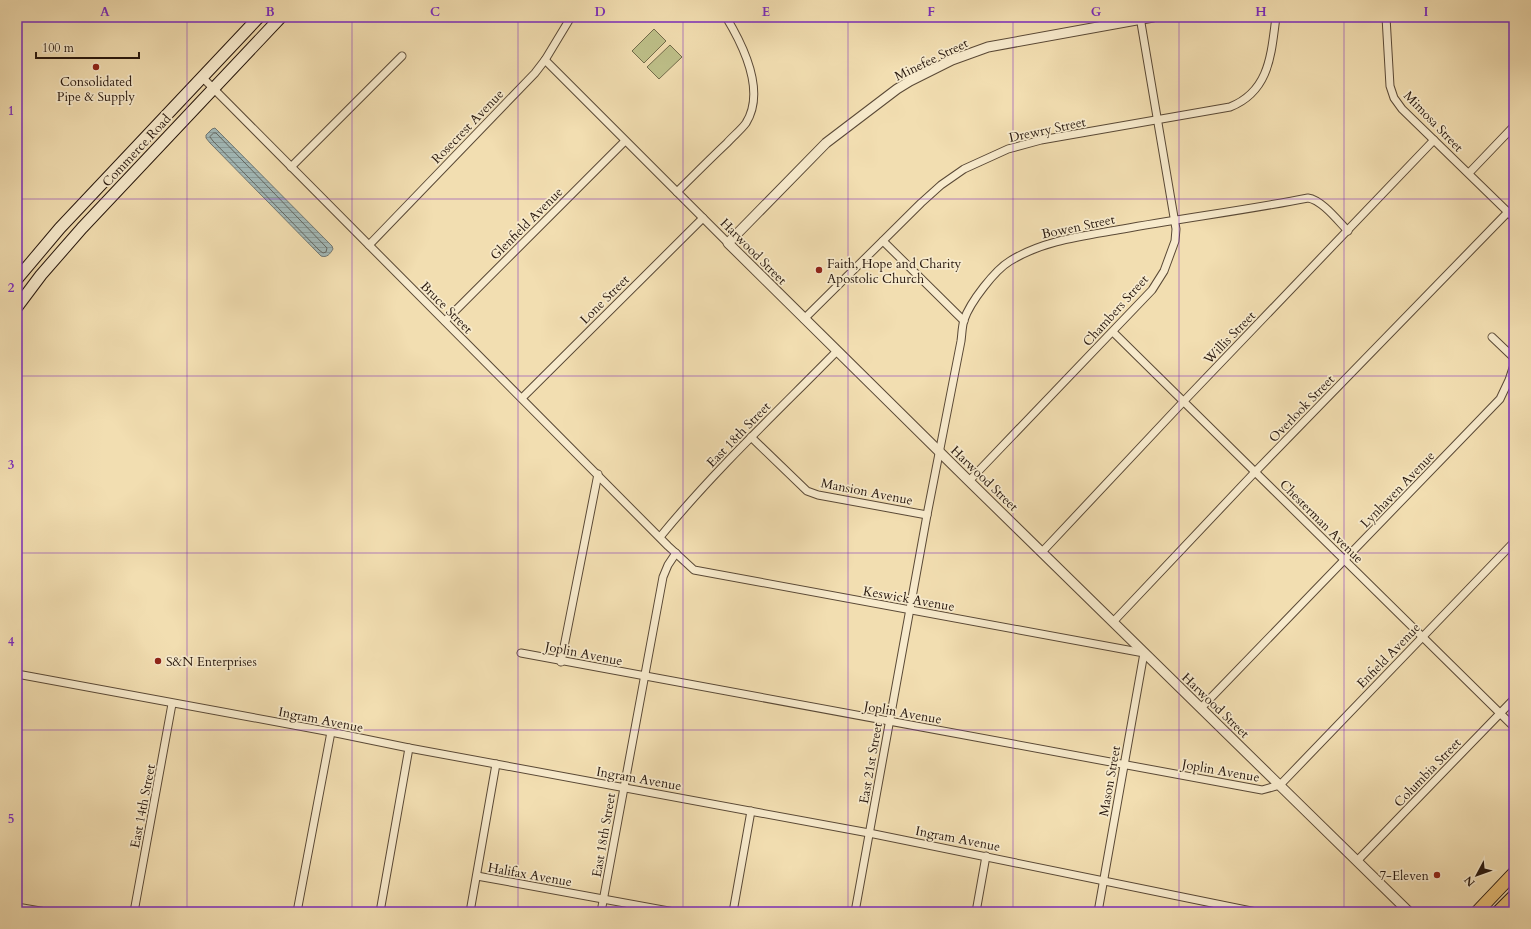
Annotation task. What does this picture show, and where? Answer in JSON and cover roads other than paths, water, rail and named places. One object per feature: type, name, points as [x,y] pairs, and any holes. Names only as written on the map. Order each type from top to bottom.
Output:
[{"type":"main road","name":"Commerce Road","points":[[17,280],[60,228],[259,17]]},
{"type":"main road","name":"Commerce Road","points":[[17,307],[74,238],[281,17]]},
{"type":"main road","points":[[1477,912],[1514,873]]},
{"type":"main road","points":[[1498,912],[1514,896]]},
{"type":"street","name":"Rosecrest Avenue","points":[[369,245],[535,73],[545,60],[571,17]]},
{"type":"street","points":[[677,192],[746,123],[754,104],[753,82],[747,59],[738,36],[726,17]]},
{"type":"street","name":"Minefee Street","points":[[728,243],[826,143],[910,81],[952,60],[988,47],[1140,18],[1153,17]]},
{"type":"street","name":"Drewry Street","points":[[804,319],[940,185],[964,169],[992,155],[1040,140],[1230,107],[1245,99],[1257,88],[1267,71],[1276,17]]},
{"type":"street","name":"Mimosa Street","points":[[1386,17],[1390,86],[1394,98],[1402,109],[1514,218]]},
{"type":"street","name":"Chambers Street","points":[[969,481],[1152,290],[1164,271],[1175,240],[1176,219],[1157,120],[1140,18]]},
{"type":"street","points":[[291,167],[402,56]]},
{"type":"street","name":"Harwood Street","points":[[545,60],[804,319],[1409,912]]},
{"type":"street","name":"Bruce Street","points":[[202,77],[676,553]]},
{"type":"street","points":[[1469,174],[1514,126]]},
{"type":"street","name":"Willis Street","points":[[1042,552],[1183,402],[1434,140]]},
{"type":"street","name":"Glenfield Avenue","points":[[444,321],[625,141]]},
{"type":"street","name":"Bowen Street","points":[[939,452],[964,321],[980,292],[994,274],[1009,262],[1027,252],[1062,240],[1176,219],[1308,198],[1314,199],[1320,203],[1348,231]]},
{"type":"street","name":"Overlook Street","points":[[1113,622],[1255,472],[1508,212]]},
{"type":"street","name":"Lone Street","points":[[522,398],[702,218]]},
{"type":"street","points":[[883,241],[964,321]]},
{"type":"street","name":"Chesterman Avenue","points":[[1112,332],[1514,726]]},
{"type":"street","points":[[1492,337],[1514,358]]},
{"type":"street","name":"East 18th Street","points":[[660,537],[676,517],[751,438],[837,351]]},
{"type":"street","name":"Lynhaven Avenue","points":[[1201,708],[1345,561],[1500,399],[1514,365]]},
{"type":"street","name":"Mansion Avenue","points":[[751,438],[807,491],[818,495],[927,515]]},
{"type":"street","name":"East 21st Street","points":[[855,912],[939,452]]},
{"type":"street","points":[[561,662],[598,474]]},
{"type":"street","name":"Enfield Avenue","points":[[1280,785],[1514,542]]},
{"type":"street","name":"East 18th Street","points":[[601,912],[663,576],[676,553]]},
{"type":"street","name":"Keswick Avenue","points":[[676,553],[698,572],[1144,653]]},
{"type":"street","name":"Joplin Avenue","points":[[521,653],[561,662],[1262,790],[1280,785]]},
{"type":"street","name":"Mason Street","points":[[1098,912],[1144,653]]},
{"type":"street","name":"Ingram Avenue","points":[[17,674],[869,833],[986,856],[1220,908],[1256,912]]},
{"type":"street","name":"Columbia Street","points":[[1357,861],[1514,699]]},
{"type":"street","name":"East 14th Street","points":[[134,912],[172,704]]},
{"type":"street","points":[[297,912],[331,732]]},
{"type":"street","points":[[380,912],[409,748]]},
{"type":"street","points":[[470,912],[496,764]]},
{"type":"street","points":[[733,912],[751,811]]},
{"type":"street","points":[[976,912],[986,856]]},
{"type":"street","name":"Halifax Avenue","points":[[477,876],[674,912]]},
{"type":"street","points":[[17,907],[46,912]]},
{"type":"water","points":[[215,128],[332,246],[333,249],[327,256],[321,256],[210,143],[206,138],[206,135]]},
{"type":"place","name":"Consolidated Pipe & Supply","points":[[96,67]]},
{"type":"place","name":"Faith, Hope and Charity Apostolic Church","points":[[819,270]]},
{"type":"place","name":"S&N Enterprises","points":[[158,661]]},
{"type":"place","name":"7-Eleven","points":[[1437,875]]}]
